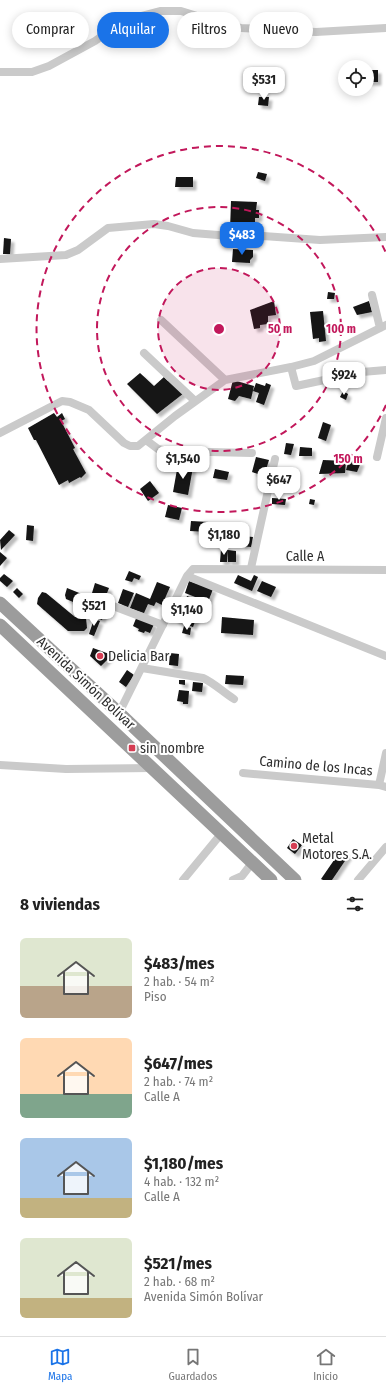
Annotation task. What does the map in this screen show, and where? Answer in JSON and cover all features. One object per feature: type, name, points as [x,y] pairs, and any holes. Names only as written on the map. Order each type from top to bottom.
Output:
[{"type":"highway","name":"Avenida Simón Bolívar","points":[[0,603],[119,713],[295,880]]},
{"type":"highway","name":"Avenida Simón Bolívar","points":[[0,625],[271,880]]},
{"type":"street","points":[[0,72],[32,72],[49,66],[95,41],[115,27],[141,16],[160,11],[181,11],[226,25],[241,28],[316,32],[386,28]]},
{"type":"street","points":[[0,259],[66,255],[78,250],[108,228],[154,224],[193,232],[243,237],[263,236],[320,240],[386,237]]},
{"type":"street","points":[[0,433],[62,401],[70,402],[89,410],[124,443],[130,446],[138,446],[195,401],[225,380],[314,361],[383,327],[372,295]]},
{"type":"street","points":[[161,320],[225,380]]},
{"type":"street","points":[[144,353],[195,401]]},
{"type":"street","points":[[291,367],[296,386],[362,372],[386,370]]},
{"type":"street","points":[[377,457],[386,418]]},
{"type":"street","points":[[146,440],[158,449],[168,451],[252,452]]},
{"type":"street","points":[[251,568],[275,459]]},
{"type":"street","name":"Calle A","points":[[187,576],[193,569],[198,568],[386,570]]},
{"type":"street","points":[[119,713],[187,576],[386,656]]},
{"type":"street","points":[[92,598],[163,625]]},
{"type":"street","points":[[142,668],[203,678],[210,681],[234,699]]},
{"type":"street","points":[[382,786],[386,753]]},
{"type":"street","points":[[0,765],[66,769],[152,768]]},
{"type":"street","name":"Camino de los Incas","points":[[243,773],[382,786]]},
{"type":"street","points":[[183,880],[221,834]]},
{"type":"street","points":[[358,880],[386,847]]},
{"type":"street","points":[[233,880],[243,878],[252,863]]},
{"type":"building","points":[[374,70],[378,70],[378,82],[374,82]]},
{"type":"building","points":[[259,97],[269,97],[268,106],[258,105]]},
{"type":"building","points":[[258,172],[267,174],[265,181],[256,178]]},
{"type":"building","points":[[176,177],[193,177],[193,187],[175,187]]},
{"type":"building","points":[[231,201],[257,202],[256,210],[259,210],[259,218],[255,218],[255,231],[230,230]]},
{"type":"building","points":[[4,238],[11,239],[10,254],[3,254]]},
{"type":"building","points":[[233,249],[253,250],[253,257],[250,260],[250,263],[232,262]]},
{"type":"building","points":[[328,292],[335,293],[334,299],[327,299]]},
{"type":"building","points":[[274,301],[276,315],[268,316],[268,324],[260,325],[260,328],[254,329],[250,310]]},
{"type":"building","points":[[369,301],[372,312],[357,315],[353,307]]},
{"type":"building","points":[[323,311],[326,341],[319,342],[319,338],[313,339],[310,312]]},
{"type":"building","points":[[140,373],[154,386],[164,377],[168,381],[170,380],[184,393],[157,414],[127,384]]},
{"type":"building","points":[[233,380],[254,386],[251,399],[239,396],[235,401],[228,399]]},
{"type":"building","points":[[256,383],[265,386],[266,383],[271,385],[264,405],[256,402],[259,393],[253,391]]},
{"type":"building","points":[[343,391],[348,394],[346,400],[340,397]]},
{"type":"building","points":[[54,413],[57,417],[62,413],[65,419],[61,421],[75,448],[73,449],[86,473],[81,478],[80,477],[69,483],[68,480],[59,485],[36,440],[34,440],[28,428]]},
{"type":"building","points":[[323,422],[331,425],[326,441],[318,438]]},
{"type":"building","points":[[286,443],[294,444],[291,455],[284,454]]},
{"type":"building","points":[[300,447],[312,448],[312,456],[299,456]]},
{"type":"building","points":[[256,457],[269,460],[264,476],[252,472]]},
{"type":"building","points":[[323,460],[346,461],[345,473],[319,474]]},
{"type":"building","points":[[349,460],[361,462],[357,472],[346,470]]},
{"type":"building","points":[[178,464],[193,467],[188,495],[173,492]]},
{"type":"building","points":[[215,469],[229,472],[227,480],[213,478]]},
{"type":"building","points":[[283,478],[293,479],[293,488],[283,489]]},
{"type":"building","points":[[150,481],[159,493],[148,501],[140,489]]},
{"type":"building","points":[[272,498],[286,499],[285,505],[272,504]]},
{"type":"building","points":[[310,499],[315,500],[314,505],[309,504]]},
{"type":"building","points":[[168,505],[182,508],[179,520],[165,517]]},
{"type":"building","points":[[191,521],[209,522],[208,532],[190,531]]},
{"type":"building","points":[[27,525],[34,526],[33,541],[26,540]]},
{"type":"building","points":[[9,530],[15,535],[1,550],[0,540]]},
{"type":"building","points":[[228,536],[236,536],[236,542],[227,542]]},
{"type":"building","points":[[242,536],[253,537],[251,547],[241,546]]},
{"type":"building","points":[[221,549],[228,550],[227,562],[220,562]]},
{"type":"building","points":[[228,550],[236,551],[236,562],[228,562]]},
{"type":"building","points":[[0,552],[7,558],[0,566]]},
{"type":"building","points":[[129,571],[141,576],[139,580],[134,578],[132,582],[125,580]]},
{"type":"building","points":[[4,574],[13,581],[7,587],[0,581],[0,578]]},
{"type":"building","points":[[238,575],[251,581],[254,575],[258,577],[252,591],[234,583]]},
{"type":"building","points":[[189,581],[213,589],[208,602],[185,593]]},
{"type":"building","points":[[262,581],[276,587],[271,597],[257,591]]},
{"type":"building","points":[[157,582],[170,587],[162,605],[156,602],[154,606],[148,604],[144,613],[130,608],[136,593],[150,599]]},
{"type":"building","points":[[95,583],[109,588],[105,598],[92,593]]},
{"type":"building","points":[[17,588],[23,594],[19,598],[13,592]]},
{"type":"building","points":[[67,588],[104,603],[106,606],[102,620],[95,617],[97,612],[66,599],[65,595]]},
{"type":"building","points":[[123,589],[134,593],[128,607],[118,603]]},
{"type":"building","points":[[42,592],[46,593],[75,617],[86,618],[87,628],[84,631],[68,631],[37,604],[38,598]]},
{"type":"building","points":[[187,596],[208,603],[203,617],[183,609]]},
{"type":"building","points":[[177,612],[196,619],[193,627],[174,620]]},
{"type":"building","points":[[137,616],[154,624],[150,633],[138,631],[139,629],[133,626]]},
{"type":"building","points":[[222,617],[254,620],[253,635],[221,633]]},
{"type":"building","points":[[94,619],[100,621],[94,636],[89,634]]},
{"type":"building","points":[[184,626],[191,628],[190,635],[182,633]]},
{"type":"building","points":[[93,648],[112,655],[101,666],[90,656]]},
{"type":"building","points":[[170,653],[179,654],[178,666],[169,665]]},
{"type":"building","points":[[127,670],[134,675],[126,687],[119,682]]},
{"type":"building","points":[[226,675],[244,676],[243,685],[225,684]]},
{"type":"building","points":[[179,680],[185,680],[185,685],[179,684]]},
{"type":"building","points":[[193,682],[203,683],[202,692],[192,691]]},
{"type":"building","points":[[179,690],[189,691],[188,704],[183,704],[183,702],[177,701]]},
{"type":"building","name":"Metal Motores S.A.","points":[[293,839],[302,845],[295,854],[287,848]]},
{"type":"building","points":[[341,850],[349,855],[332,880],[321,879]]},
{"type":"place","name":"Delicia Bar","points":[[100,656]]},
{"type":"place","name":"sin nombre","points":[[132,748]]},
{"type":"place","name":"Metal Motores S.A.","points":[[294,846]]}]
